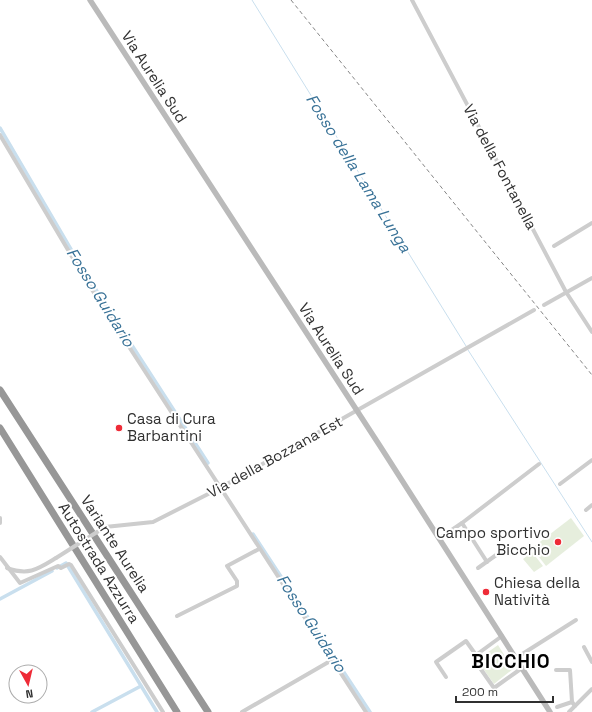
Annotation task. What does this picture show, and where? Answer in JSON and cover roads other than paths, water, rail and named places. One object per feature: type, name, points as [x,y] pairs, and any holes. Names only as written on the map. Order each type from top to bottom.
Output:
[{"type":"highway","name":"Variante Aurelia","points":[[0,390],[208,712]]},
{"type":"highway","name":"Variante Aurelia","points":[[0,397],[204,712]]},
{"type":"highway","name":"Autostrada Azzurra","points":[[0,428],[177,712]]},
{"type":"highway","name":"Autostrada Azzurra","points":[[0,437],[171,712]]},
{"type":"main road","name":"Via Aurelia Sud","points":[[90,0],[358,411],[550,712]]},
{"type":"street","name":"Via della Fontanella","points":[[412,0],[566,292],[592,332]]},
{"type":"street","points":[[0,135],[87,282],[366,712]]},
{"type":"street","points":[[554,246],[592,223]]},
{"type":"street","points":[[544,305],[592,278]]},
{"type":"street","name":"Via della Bozzana Est","points":[[7,568],[18,572],[32,572],[106,527],[153,522],[220,488],[534,310]]},
{"type":"street","points":[[560,484],[592,460]]},
{"type":"street","points":[[440,538],[539,464]]},
{"type":"street","points":[[586,510],[592,505]]},
{"type":"street","points":[[0,518],[0,523]]},
{"type":"street","points":[[462,523],[487,562]]},
{"type":"street","points":[[177,616],[237,586],[237,582],[227,566],[259,549]]},
{"type":"street","points":[[478,568],[499,553]]},
{"type":"street","points":[[0,557],[20,583],[59,567],[68,565],[73,568],[163,712]]},
{"type":"street","points":[[516,658],[576,620]]},
{"type":"street","points":[[446,676],[436,662],[466,640],[476,655],[502,636]]},
{"type":"street","points":[[584,647],[592,662]]},
{"type":"street","points":[[242,712],[332,660]]},
{"type":"street","points":[[480,668],[494,688],[522,668]]},
{"type":"street","points":[[556,670],[566,669],[570,670],[572,673],[574,704]]},
{"type":"street","points":[[569,712],[574,704],[592,689]]},
{"type":"street","points":[[557,707],[574,704]]},
{"type":"waterway","name":"Fosso della Lama Lunga","points":[[252,0],[466,346]]},
{"type":"waterway","name":"Fosso Guidario","points":[[0,128],[82,268],[208,463]]},
{"type":"waterway","name":"Fosso della Lama Lunga","points":[[468,350],[592,542]]},
{"type":"waterway","name":"Fosso Guidario","points":[[253,534],[370,712]]},
{"type":"waterway","points":[[57,568],[66,563],[157,712]]},
{"type":"waterway","points":[[0,599],[52,571]]},
{"type":"waterway","points":[[92,712],[141,686]]},
{"type":"railway","points":[[291,0],[592,375]]},
{"type":"place","name":"Casa di Cura Barbantini","points":[[119,428]]},
{"type":"place","name":"Campo sportivo Bicchio","points":[[558,542]]},
{"type":"place","name":"Chiesa della Natività","points":[[486,592]]},
{"type":"district","name":"BICCHIO","points":[[511,661]]}]
